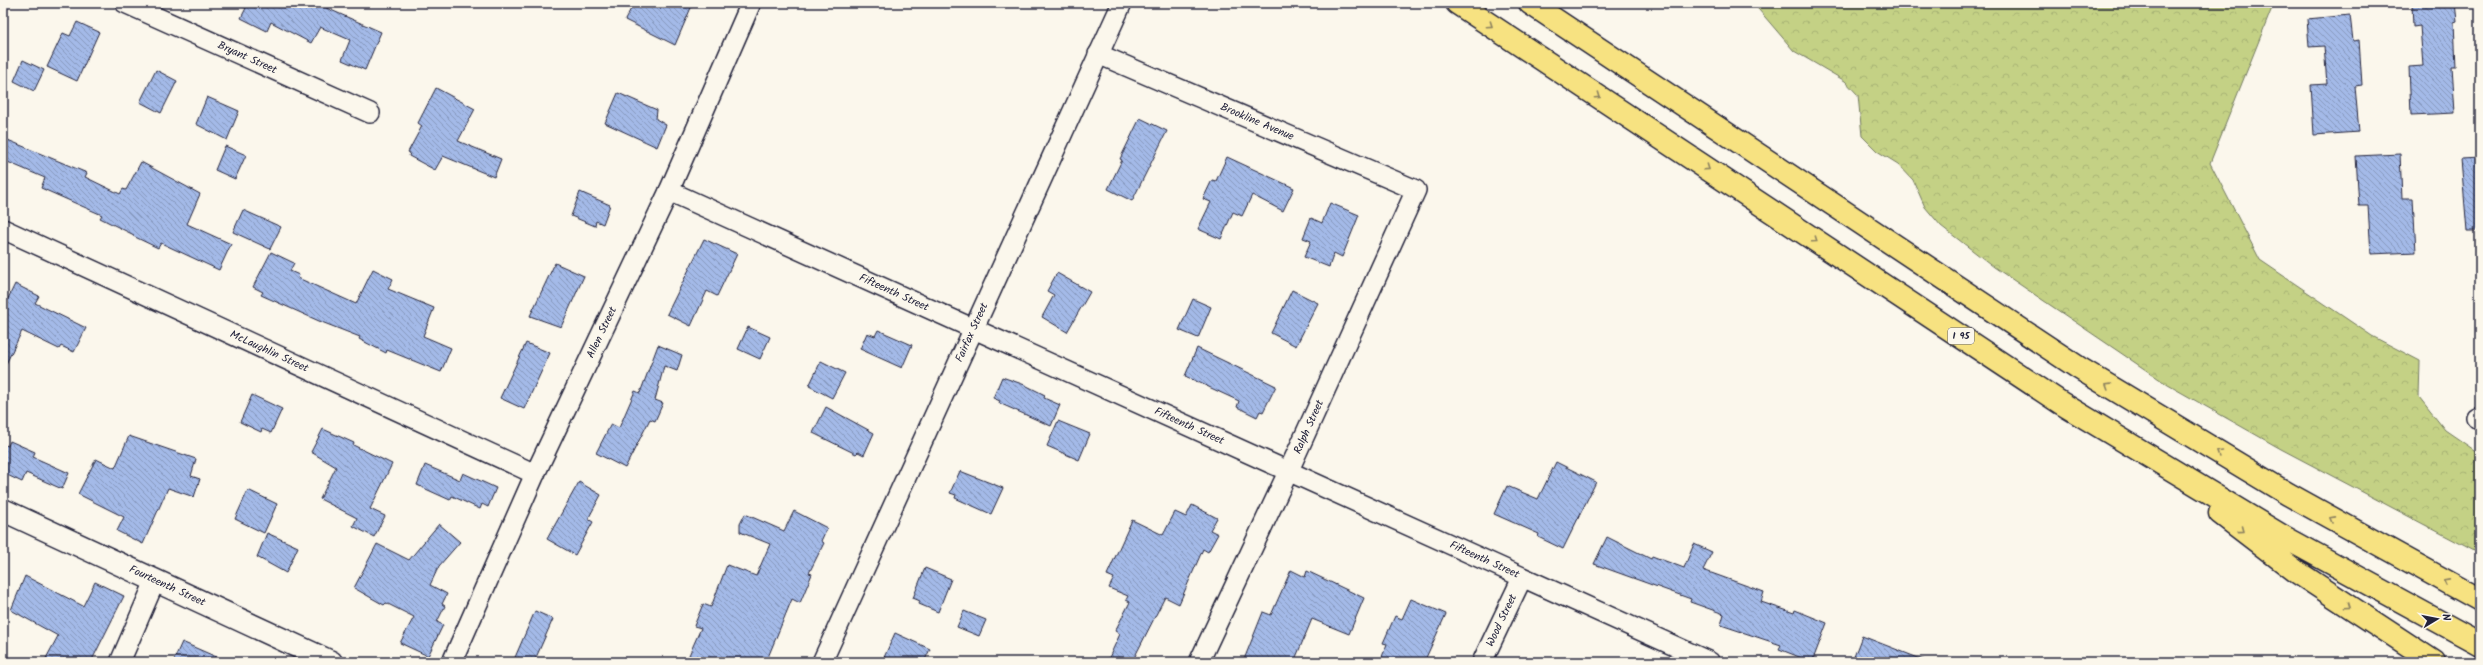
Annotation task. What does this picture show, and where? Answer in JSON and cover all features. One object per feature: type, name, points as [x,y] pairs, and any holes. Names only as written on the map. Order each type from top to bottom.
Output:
[{"type":"highway","name":"I 95","points":[[1457,3],[2061,403],[2282,536],[2480,644]]},
{"type":"highway","points":[[1530,3],[2079,368],[2288,494],[2480,600]]},
{"type":"highway","points":[[2133,447],[2297,572],[2434,662]]},
{"type":"street","name":"Bryant Street","points":[[125,3],[370,113]]},
{"type":"street","name":"Allen Street","points":[[452,662],[535,474],[670,191],[751,3]]},
{"type":"street","name":"Fairfax Street","points":[[822,662],[973,327],[1122,3]]},
{"type":"street","name":"Brookline Avenue","points":[[1098,54],[1416,190]]},
{"type":"street","name":"Ralph Street","points":[[1199,662],[1289,470],[1416,190]]},
{"type":"street","name":"Fifteenth Street","points":[[670,191],[1289,470],[1522,578],[1710,662]]},
{"type":"street","name":"McLaughlin Street","points":[[3,229],[535,474]]},
{"type":"street","name":"Fourteenth Street","points":[[3,510],[331,662]]},
{"type":"street","name":"Wood Street","points":[[1482,662],[1522,578]]},
{"type":"street","points":[[120,662],[155,581]]},
{"type":"green space","points":[[1753,3],[2274,3],[2210,163],[2260,260],[2372,336],[2420,361],[2419,397],[2445,430],[2480,454],[2480,554],[2281,449],[2168,385],[1994,267],[1941,226],[1925,207],[1913,180],[1898,164],[1877,151],[1862,136],[1858,95],[1845,81],[1794,51]]},
{"type":"building","points":[[236,3],[315,3],[381,32],[365,70],[342,60],[350,40],[320,27],[311,43],[271,22],[267,31],[241,18],[246,8]]},
{"type":"building","points":[[634,3],[693,3],[675,45],[625,20]]},
{"type":"building","points":[[2412,3],[2455,3],[2457,21],[2454,22],[2456,67],[2452,67],[2455,113],[2411,115],[2409,67],[2423,66],[2420,26],[2413,27]]},
{"type":"building","points":[[2350,15],[2353,41],[2359,40],[2362,85],[2355,86],[2359,132],[2314,135],[2311,85],[2327,84],[2324,46],[2309,47],[2307,19]]},
{"type":"building","points":[[77,22],[99,32],[77,81],[47,67],[63,33],[70,36]]},
{"type":"building","points":[[23,60],[44,70],[34,91],[14,81]]},
{"type":"building","points":[[156,70],[177,81],[161,113],[140,102]]},
{"type":"building","points":[[436,88],[475,109],[458,141],[501,159],[494,177],[443,156],[435,170],[409,156],[410,153],[408,152],[422,126],[418,123]]},
{"type":"building","points":[[618,93],[657,110],[656,119],[666,125],[657,147],[605,123]]},
{"type":"building","points":[[207,97],[239,111],[227,140],[196,124]]},
{"type":"building","points":[[1140,118],[1167,131],[1132,201],[1108,189],[1122,160],[1120,159]]},
{"type":"building","points":[[3,138],[87,173],[85,177],[120,194],[123,189],[126,190],[141,162],[200,194],[187,224],[231,244],[219,270],[161,243],[158,248],[100,218],[102,215],[41,188],[45,178],[3,160]]},
{"type":"building","points":[[225,146],[246,155],[235,179],[215,170]]},
{"type":"building","points":[[2400,154],[2402,199],[2413,199],[2416,252],[2371,254],[2368,206],[2359,206],[2356,156]]},
{"type":"building","points":[[1227,157],[1294,188],[1283,211],[1252,195],[1242,216],[1233,212],[1221,239],[1198,229],[1211,202],[1203,199],[1212,180],[1216,181]]},
{"type":"building","points":[[2480,158],[2480,231],[2467,231],[2461,159]]},
{"type":"building","points":[[580,192],[610,205],[603,224],[596,221],[595,226],[571,216]]},
{"type":"building","points":[[1330,203],[1359,215],[1342,257],[1334,253],[1329,267],[1304,257],[1311,241],[1303,238],[1311,218],[1322,223]]},
{"type":"building","points":[[243,210],[281,227],[270,249],[233,232]]},
{"type":"building","points":[[704,239],[737,254],[717,296],[707,291],[691,326],[667,314]]},
{"type":"building","points":[[271,252],[294,263],[290,271],[299,275],[298,278],[356,304],[373,269],[393,279],[388,289],[434,308],[423,336],[451,348],[441,372],[387,350],[386,353],[359,339],[360,337],[319,321],[261,295],[263,292],[253,287]]},
{"type":"building","points":[[555,263],[584,276],[561,327],[530,316]]},
{"type":"building","points":[[1057,273],[1090,292],[1067,332],[1042,317],[1054,295],[1047,291]]},
{"type":"building","points":[[15,284],[39,296],[35,303],[86,328],[74,352],[61,346],[59,349],[22,331],[3,370],[3,309]]},
{"type":"building","points":[[1292,290],[1318,303],[1296,346],[1271,333]]},
{"type":"building","points":[[1193,299],[1211,307],[1198,338],[1179,330]]},
{"type":"building","points":[[748,327],[770,337],[760,359],[738,349]]},
{"type":"building","points":[[878,330],[912,345],[902,368],[860,349],[867,333],[875,336]]},
{"type":"building","points":[[526,343],[550,353],[524,409],[500,398]]},
{"type":"building","points":[[658,345],[682,355],[677,371],[664,366],[655,400],[663,403],[655,421],[650,419],[625,468],[596,453],[611,424],[619,428],[635,391],[640,393]]},
{"type":"building","points":[[1197,348],[1276,386],[1263,412],[1260,411],[1257,417],[1237,407],[1239,401],[1185,376]]},
{"type":"building","points":[[821,361],[845,373],[832,398],[809,386]]},
{"type":"building","points":[[1002,377],[1025,385],[1045,395],[1044,398],[1060,405],[1051,426],[999,403],[1000,401],[993,398]]},
{"type":"building","points":[[252,395],[282,409],[271,433],[262,429],[261,432],[240,422]]},
{"type":"building","points":[[826,407],[874,433],[864,455],[858,452],[856,454],[813,433]]},
{"type":"building","points":[[1058,421],[1090,434],[1079,460],[1047,446]]},
{"type":"building","points":[[323,429],[354,443],[353,445],[392,464],[370,509],[385,516],[374,537],[353,526],[357,518],[320,499],[336,467],[311,452]]},
{"type":"building","points":[[129,436],[196,459],[191,476],[200,479],[194,497],[168,488],[143,544],[117,531],[124,517],[78,494],[96,459],[115,468]]},
{"type":"building","points":[[10,441],[35,452],[33,457],[69,473],[62,489],[26,473],[22,482],[3,473],[3,444],[8,446]]},
{"type":"building","points":[[1556,462],[1596,482],[1563,549],[1538,537],[1539,534],[1494,514],[1507,486],[1538,499]]},
{"type":"building","points":[[425,465],[460,480],[463,473],[496,488],[488,507],[482,504],[480,509],[452,496],[450,500],[417,485]]},
{"type":"building","points":[[960,471],[1003,488],[991,514],[955,498],[956,495],[950,493]]},
{"type":"building","points":[[579,482],[601,495],[588,519],[593,522],[575,555],[547,539]]},
{"type":"building","points":[[248,490],[277,504],[264,533],[235,519]]},
{"type":"building","points":[[1192,505],[1217,518],[1210,530],[1218,534],[1208,552],[1203,549],[1179,604],[1165,597],[1132,662],[1107,662],[1120,634],[1115,631],[1130,602],[1126,600],[1128,596],[1109,588],[1114,578],[1107,575],[1132,520],[1163,535],[1175,512],[1186,517]]},
{"type":"building","points":[[794,511],[827,528],[821,541],[824,543],[809,573],[812,574],[800,603],[792,599],[766,662],[686,662],[701,628],[694,626],[703,604],[711,607],[727,565],[756,576],[770,544],[740,532],[740,524],[745,514],[784,531]]},
{"type":"building","points":[[439,524],[460,542],[439,566],[430,585],[447,594],[442,604],[445,606],[437,622],[443,625],[428,656],[400,643],[414,617],[386,603],[384,605],[354,588],[377,544],[409,560]]},
{"type":"building","points":[[267,533],[298,547],[286,573],[257,557]]},
{"type":"building","points":[[1607,537],[1651,559],[1652,556],[1684,568],[1694,544],[1712,552],[1703,570],[1764,592],[1761,602],[1794,613],[1795,610],[1827,623],[1812,662],[1779,649],[1781,645],[1721,625],[1724,614],[1690,602],[1691,599],[1594,564]]},
{"type":"building","points":[[925,568],[951,579],[938,612],[919,604],[920,601],[913,598]]},
{"type":"building","points":[[1291,570],[1305,577],[1307,571],[1364,598],[1349,634],[1312,619],[1294,662],[1243,662],[1263,612],[1271,615]]},
{"type":"building","points":[[25,576],[83,606],[95,582],[124,596],[91,662],[44,662],[58,636],[11,610]]},
{"type":"building","points":[[1411,599],[1446,614],[1424,662],[1380,662],[1387,644],[1383,643],[1395,616],[1402,619]]},
{"type":"building","points":[[535,611],[553,619],[534,662],[513,662]]},
{"type":"building","points":[[964,611],[986,620],[979,636],[957,627]]},
{"type":"building","points":[[895,633],[930,649],[924,662],[882,662]]},
{"type":"building","points":[[1862,636],[1926,661],[1926,662],[1852,662]]},
{"type":"building","points":[[182,642],[228,662],[173,662]]}]
